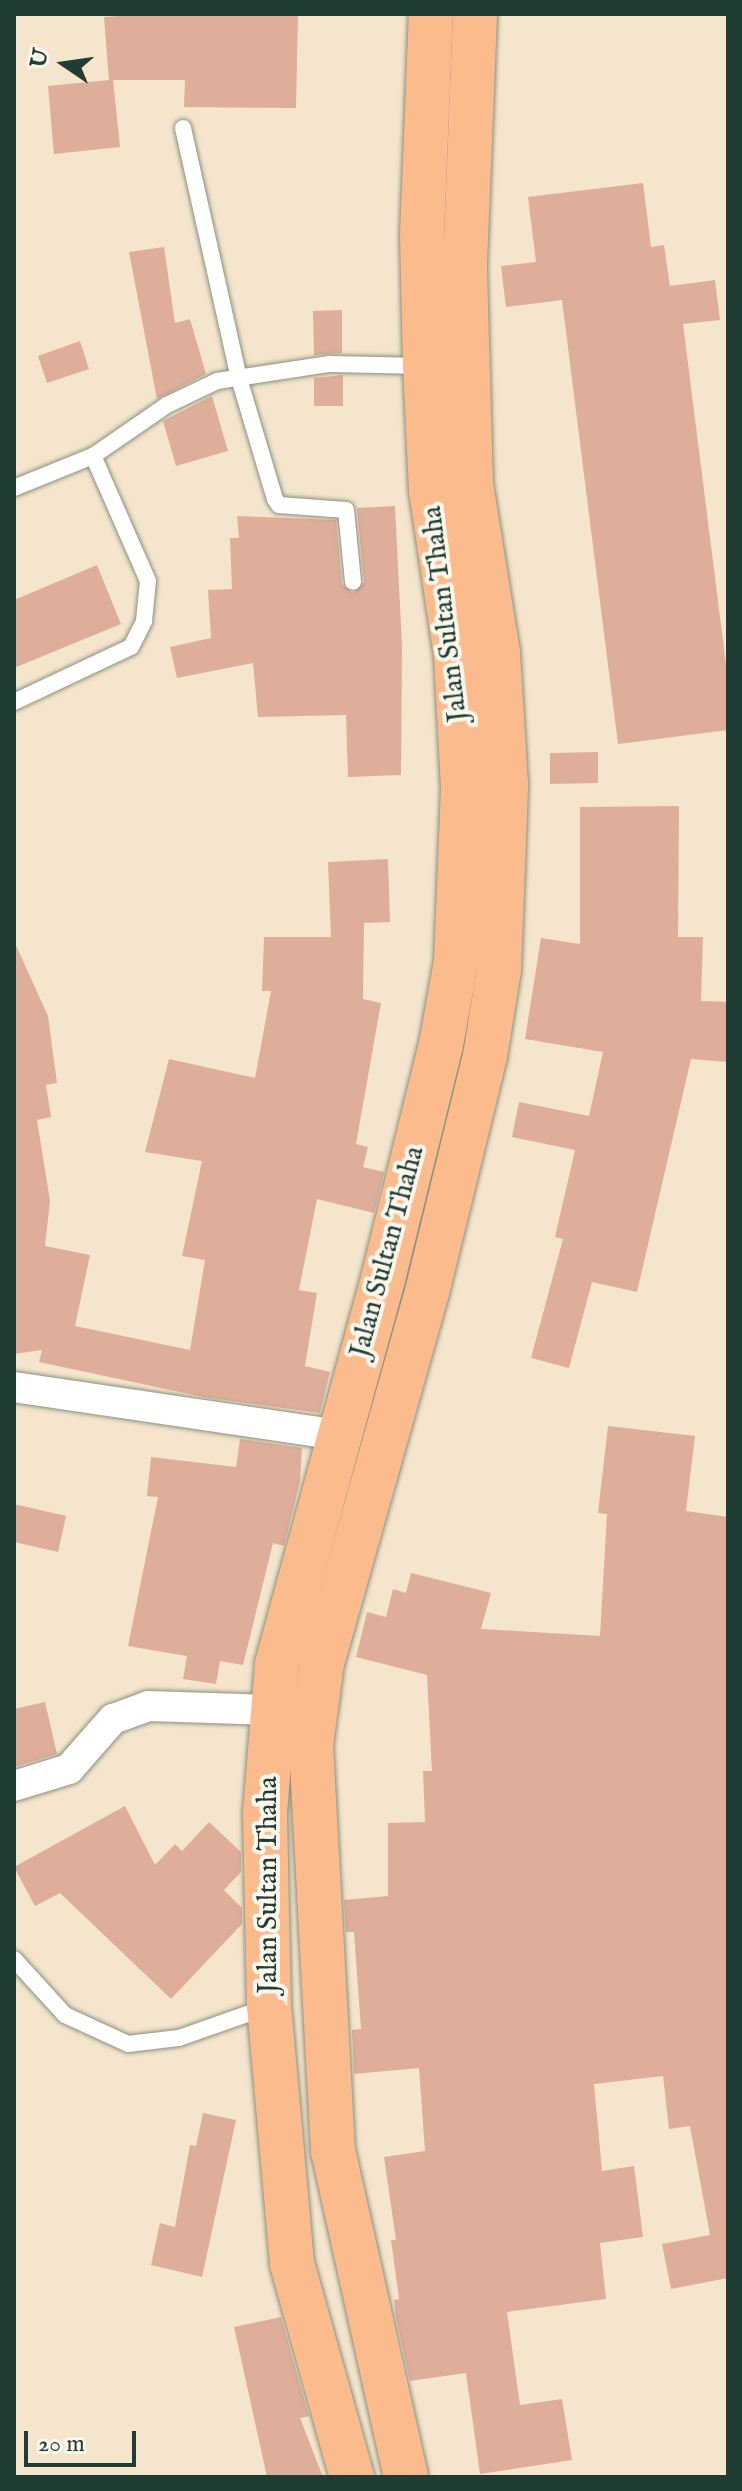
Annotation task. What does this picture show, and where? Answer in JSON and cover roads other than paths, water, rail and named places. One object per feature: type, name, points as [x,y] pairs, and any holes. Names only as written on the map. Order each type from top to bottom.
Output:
[{"type":"highway","name":"Jalan Sultan Thaha","points":[[352,2477],[292,2263],[269,2006],[265,1813],[277,1664],[383,1279],[441,1045],[456,962],[463,789],[456,656],[431,491],[425,366],[422,235],[431,14]]},
{"type":"highway","name":"Jalan Sultan Thaha","points":[[406,2477],[333,2151],[311,1745],[322,1663],[427,1292],[485,1056],[506,881],[498,653],[471,484],[466,250],[475,14]]},
{"type":"highway","points":[[425,366],[469,365]]},
{"type":"highway","points":[[383,1279],[427,1292]]},
{"type":"highway","points":[[269,2006],[323,1999]]},
{"type":"street","points":[[14,1387],[338,1435]]},
{"type":"street","points":[[14,1786],[69,1769],[113,1719],[148,1706],[273,1710]]},
{"type":"lane","points":[[183,128],[238,375],[279,505],[325,505],[348,514],[353,582]]},
{"type":"lane","points":[[14,488],[93,456],[167,405],[238,375],[330,364],[425,366]]},
{"type":"lane","points":[[14,702],[131,647],[144,621],[148,581],[93,456]]},
{"type":"lane","points":[[14,1959],[65,2015],[128,2044],[179,2038],[269,2006]]}]
